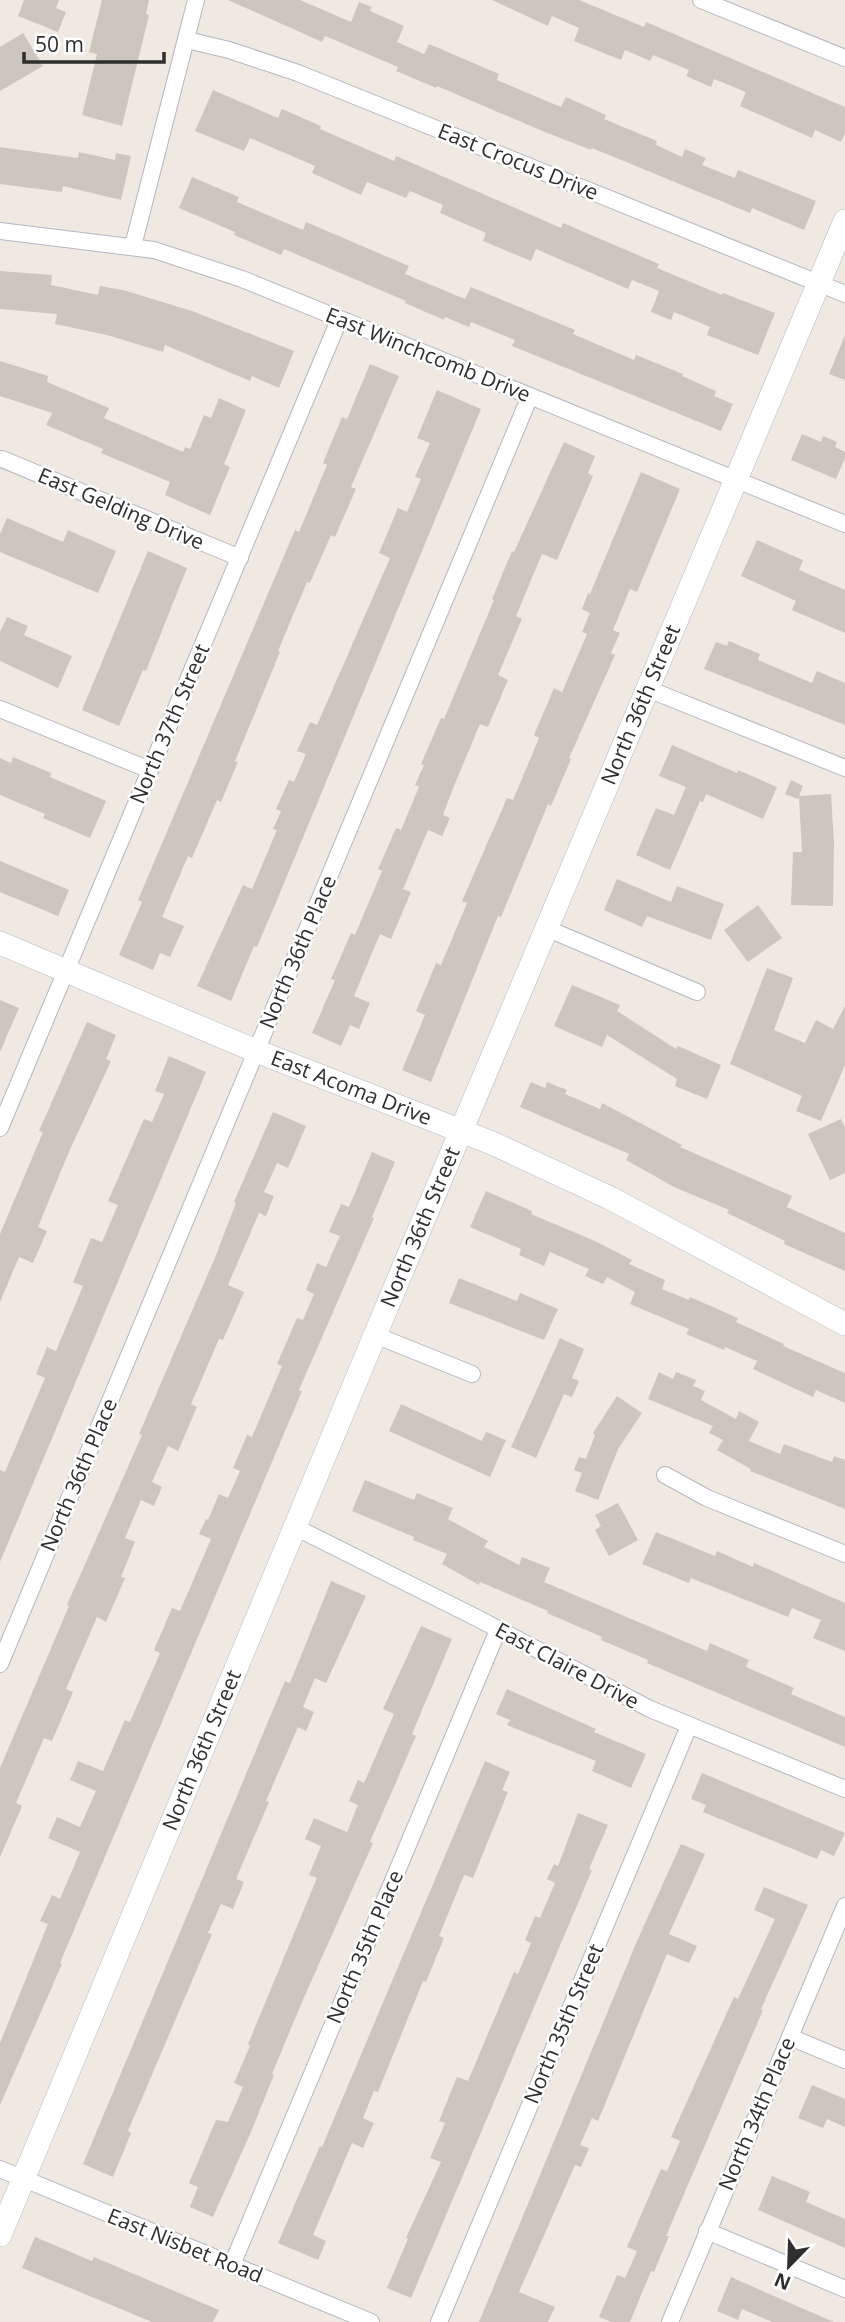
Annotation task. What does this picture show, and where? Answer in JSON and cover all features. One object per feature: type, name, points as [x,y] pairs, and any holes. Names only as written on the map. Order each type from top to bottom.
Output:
[{"type":"street","points":[[133,246],[196,0]]},
{"type":"street","points":[[701,0],[845,58]]},
{"type":"street","name":"East Crocus Drive","points":[[187,40],[229,50],[299,73],[845,294]]},
{"type":"street","name":"North 36th Street","points":[[0,2235],[375,1335],[845,221]]},
{"type":"street","name":"East Winchcomb Drive","points":[[0,231],[154,250],[242,279],[845,524]]},
{"type":"street","name":"North 37th Street","points":[[0,1128],[339,320]]},
{"type":"street","name":"North 36th Place","points":[[0,1664],[530,396]]},
{"type":"street","name":"East Gelding Drive","points":[[2,459],[240,558]]},
{"type":"street","points":[[648,689],[845,768]]},
{"type":"street","points":[[0,709],[150,770]]},
{"type":"street","points":[[548,929],[697,992]]},
{"type":"street","name":"East Acoma Drive","points":[[0,943],[256,1051],[461,1131],[610,1198],[845,1324]]},
{"type":"street","points":[[375,1335],[472,1374]]},
{"type":"street","points":[[666,1475],[707,1497],[845,1554]]},
{"type":"street","name":"East Claire Drive","points":[[295,1527],[650,1709],[845,1789]]},
{"type":"street","name":"North 35th Place","points":[[232,2265],[498,1630]]},
{"type":"street","name":"North 35th Street","points":[[439,2322],[689,1726]]},
{"type":"street","name":"North 34th Place","points":[[670,2322],[845,1906]]},
{"type":"street","points":[[790,2037],[845,2060]]},
{"type":"street","name":"East Nisbet Road","points":[[0,2169],[371,2322]]},
{"type":"street","points":[[708,2231],[845,2288]]},
{"type":"building","points":[[24,0],[59,0],[56,8],[66,12],[58,32],[18,16]]},
{"type":"building","points":[[102,0],[149,0],[146,14],[149,15],[122,126],[82,115],[97,54],[89,52]]},
{"type":"building","points":[[228,0],[300,0],[351,22],[359,2],[372,7],[370,11],[404,26],[397,42],[424,54],[429,44],[499,74],[497,80],[561,107],[566,97],[606,115],[604,119],[657,141],[656,145],[682,157],[685,149],[706,158],[702,165],[735,178],[738,170],[816,201],[804,230],[752,208],[750,213],[437,86],[436,88],[396,71],[398,67],[325,36],[322,42]]},
{"type":"building","points":[[492,0],[579,0],[644,27],[646,22],[845,107],[845,133],[841,142],[815,130],[812,138],[740,106],[746,92],[714,79],[711,87],[686,76],[689,70],[653,55],[650,61],[625,50],[621,60],[574,41],[579,28],[552,16],[548,26]]},
{"type":"building","points":[[23,33],[43,66],[0,91],[0,47]]},
{"type":"building","points":[[213,90],[278,118],[282,109],[321,126],[320,129],[394,161],[396,156],[561,228],[563,223],[659,264],[657,268],[722,295],[723,293],[775,313],[758,355],[707,335],[710,327],[674,312],[671,320],[651,312],[659,291],[632,280],[628,289],[536,249],[531,261],[483,241],[486,233],[440,213],[443,205],[410,191],[406,198],[367,182],[361,195],[312,173],[315,166],[250,138],[244,151],[195,131]]},
{"type":"building","points":[[0,147],[78,158],[79,152],[115,160],[116,153],[131,156],[121,200],[63,186],[62,192],[0,184]]},
{"type":"building","points":[[192,177],[239,197],[237,202],[303,230],[306,222],[409,266],[405,274],[465,299],[471,287],[575,330],[573,334],[634,360],[636,355],[683,374],[682,376],[716,391],[714,396],[733,404],[721,431],[512,346],[515,340],[471,322],[469,327],[445,317],[444,320],[284,249],[281,255],[234,235],[235,232],[179,208]]},
{"type":"building","points":[[0,271],[52,275],[51,285],[98,295],[100,286],[123,290],[192,311],[294,351],[279,388],[252,376],[250,381],[165,345],[163,352],[107,335],[55,324],[57,314],[0,309]]},
{"type":"building","points":[[845,335],[845,380],[829,374]]},
{"type":"building","points":[[0,361],[48,376],[47,382],[109,408],[104,418],[183,452],[185,447],[190,449],[204,415],[211,418],[219,398],[246,410],[224,464],[230,467],[210,515],[165,495],[170,482],[101,453],[103,449],[46,425],[52,413],[0,396]]},
{"type":"building","points":[[370,364],[399,376],[351,487],[356,489],[335,537],[331,535],[310,583],[307,582],[278,651],[280,652],[221,802],[217,800],[192,858],[188,856],[162,917],[184,926],[170,957],[160,953],[153,970],[119,955],[142,902],[138,900],[295,530],[299,532],[327,465],[323,463],[342,417],[347,419]]},
{"type":"building","points":[[437,390],[481,409],[277,900],[231,1001],[197,986],[243,885],[252,889],[277,830],[273,829],[281,811],[276,809],[289,780],[294,782],[306,754],[297,751],[310,722],[317,725],[390,558],[379,553],[398,508],[407,512],[421,479],[415,477],[430,443],[417,438]]},
{"type":"building","points":[[802,434],[821,442],[823,436],[837,442],[835,447],[845,452],[836,479],[791,460]]},
{"type":"building","points":[[564,442],[595,456],[588,473],[593,476],[557,560],[542,554],[516,616],[522,619],[498,675],[508,680],[488,727],[480,724],[443,815],[450,818],[442,836],[428,830],[403,889],[411,892],[391,939],[380,934],[354,996],[370,1003],[359,1029],[350,1025],[341,1046],[312,1033],[335,980],[331,979],[351,933],[355,935],[382,871],[378,869],[396,828],[401,830],[419,787],[415,785],[424,765],[421,764],[441,718],[444,719],[512,551],[514,552]]},
{"type":"building","points":[[641,472],[680,489],[637,592],[630,589],[613,630],[620,633],[611,653],[615,655],[569,758],[571,759],[551,806],[548,804],[501,917],[498,916],[431,1082],[402,1070],[425,1015],[416,1011],[436,963],[441,965],[467,903],[462,901],[507,798],[513,800],[539,738],[534,735],[554,688],[562,692],[587,634],[582,632],[590,613],[582,609]]},
{"type":"building","points":[[7,518],[63,542],[68,530],[116,551],[98,593],[0,552],[0,534]]},
{"type":"building","points":[[757,540],[803,560],[799,570],[845,590],[845,633],[792,610],[796,601],[741,576]]},
{"type":"building","points":[[148,551],[187,568],[146,671],[143,670],[119,726],[82,710]]},
{"type":"building","points":[[7,617],[28,626],[24,635],[72,656],[58,688],[0,661],[0,632]]},
{"type":"building","points":[[729,641],[760,654],[758,660],[812,683],[817,671],[845,683],[845,725],[704,669],[716,642],[727,646]]},
{"type":"building","points":[[672,745],[777,787],[763,819],[706,794],[703,802],[700,801],[670,870],[636,855],[656,808],[674,815],[686,787],[659,776]]},
{"type":"building","points":[[13,757],[51,773],[50,777],[106,801],[90,838],[43,818],[45,814],[0,795],[0,758],[11,763]]},
{"type":"building","points":[[791,780],[803,786],[799,796],[831,794],[834,843],[833,906],[791,905],[793,852],[802,852],[799,797],[798,799],[785,794]]},
{"type":"building","points":[[0,861],[69,890],[58,916],[0,892]]},
{"type":"building","points":[[617,879],[671,902],[677,886],[724,904],[711,940],[647,916],[642,927],[604,910]]},
{"type":"building","points":[[758,905],[782,938],[748,962],[724,930]]},
{"type":"building","points":[[767,968],[793,978],[774,1030],[805,1043],[816,1020],[833,1029],[845,1006],[845,1065],[821,1121],[796,1111],[802,1096],[730,1064]]},
{"type":"building","points":[[572,985],[620,1005],[617,1011],[676,1049],[678,1046],[721,1065],[707,1099],[675,1086],[677,1079],[607,1035],[602,1047],[554,1026]]},
{"type":"building","points":[[0,1000],[19,1008],[0,1052]]},
{"type":"building","points":[[87,1022],[116,1035],[106,1059],[111,1061],[38,1227],[47,1231],[33,1263],[19,1257],[0,1302],[0,1234],[43,1132],[39,1131]]},
{"type":"building","points":[[169,1056],[206,1072],[0,1562],[0,1470],[5,1472],[45,1378],[36,1374],[47,1347],[56,1351],[83,1286],[73,1282],[91,1238],[102,1242],[118,1205],[108,1201],[144,1119],[152,1122],[164,1094],[155,1091]]},
{"type":"building","points":[[531,1082],[545,1088],[547,1082],[567,1090],[565,1094],[600,1109],[602,1103],[682,1145],[680,1147],[792,1196],[787,1207],[845,1233],[845,1271],[784,1244],[785,1241],[727,1213],[729,1210],[674,1187],[626,1160],[629,1154],[520,1107]]},
{"type":"building","points":[[273,1112],[306,1126],[288,1168],[277,1163],[264,1192],[274,1196],[266,1216],[259,1213],[228,1285],[244,1292],[223,1340],[219,1339],[191,1404],[197,1407],[178,1451],[168,1446],[152,1482],[162,1487],[154,1506],[141,1500],[125,1538],[135,1542],[121,1577],[125,1578],[106,1622],[97,1617],[66,1689],[73,1692],[52,1741],[44,1738],[16,1803],[22,1806],[0,1857],[0,1768],[69,1606],[67,1605],[142,1435],[139,1434],[214,1260],[236,1203],[234,1202]]},
{"type":"building","points":[[841,1119],[845,1128],[845,1173],[830,1180],[808,1134]]},
{"type":"building","points":[[372,1152],[395,1162],[372,1217],[374,1218],[299,1390],[302,1391],[60,1963],[62,1964],[0,2105],[0,2043],[48,1924],[40,1921],[52,1895],[60,1899],[80,1852],[48,1838],[57,1817],[80,1827],[96,1791],[70,1780],[78,1761],[103,1771],[125,1720],[130,1722],[160,1653],[154,1650],[172,1608],[180,1611],[211,1539],[199,1534],[219,1494],[228,1498],[240,1471],[233,1468],[247,1435],[252,1437],[282,1366],[277,1364],[297,1318],[303,1320],[314,1294],[306,1290],[317,1263],[326,1267],[340,1236],[329,1232],[341,1204],[349,1207]]},
{"type":"building","points":[[486,1191],[632,1260],[629,1264],[665,1280],[662,1289],[689,1300],[690,1297],[738,1318],[736,1322],[845,1373],[845,1403],[816,1390],[813,1397],[753,1369],[757,1361],[686,1334],[689,1329],[630,1304],[635,1292],[607,1277],[603,1284],[585,1276],[589,1269],[550,1252],[544,1266],[519,1255],[521,1249],[470,1227]]},
{"type":"building","points":[[459,1278],[517,1301],[520,1293],[558,1309],[544,1340],[449,1303]]},
{"type":"building","points":[[560,1338],[584,1349],[572,1378],[579,1381],[572,1397],[564,1394],[536,1458],[511,1447]]},
{"type":"building","points":[[659,1372],[673,1379],[676,1372],[696,1380],[693,1386],[705,1391],[701,1400],[736,1419],[739,1411],[759,1422],[749,1441],[780,1454],[784,1444],[832,1462],[834,1456],[845,1460],[845,1509],[750,1471],[751,1469],[717,1450],[723,1440],[709,1433],[713,1426],[648,1399]]},
{"type":"building","points":[[617,1396],[642,1413],[618,1449],[598,1500],[575,1491],[582,1473],[574,1470],[579,1457],[586,1459],[595,1435],[593,1433]]},
{"type":"building","points":[[401,1404],[482,1441],[486,1432],[506,1440],[490,1477],[389,1431]]},
{"type":"building","points":[[365,1480],[414,1500],[417,1493],[453,1508],[448,1519],[488,1541],[484,1547],[519,1565],[522,1557],[550,1568],[544,1582],[707,1651],[710,1643],[749,1660],[746,1667],[794,1688],[791,1694],[845,1717],[845,1747],[647,1663],[648,1660],[601,1640],[602,1637],[547,1613],[548,1611],[480,1582],[479,1585],[442,1564],[447,1554],[352,1511]]},
{"type":"building","points":[[618,1503],[638,1540],[609,1556],[595,1530],[601,1526],[595,1515]]},
{"type":"building","points":[[656,1532],[715,1556],[717,1551],[753,1567],[754,1563],[845,1603],[845,1651],[813,1638],[821,1620],[792,1608],[788,1617],[691,1578],[689,1583],[642,1564]]},
{"type":"building","points":[[331,1581],[366,1596],[326,1683],[315,1678],[303,1707],[314,1712],[306,1731],[298,1727],[266,1801],[269,1802],[236,1879],[244,1882],[233,1909],[221,1904],[208,1933],[212,1934],[128,2131],[131,2133],[113,2177],[83,2164],[285,1681],[290,1683]]},
{"type":"building","points":[[421,1626],[452,1639],[412,1734],[416,1736],[370,1842],[373,1843],[302,2002],[251,2132],[213,2217],[190,2207],[198,2187],[189,2183],[216,2120],[228,2122],[243,2087],[234,2083],[317,1878],[309,1875],[321,1846],[305,1839],[314,1818],[347,1832],[358,1805],[349,1801],[358,1780],[364,1783],[394,1714],[383,1709]]},
{"type":"building","points":[[507,1689],[646,1754],[631,1788],[592,1771],[596,1761],[507,1725],[510,1720],[496,1714]]},
{"type":"building","points":[[485,1761],[510,1772],[502,1790],[508,1792],[473,1878],[464,1875],[439,1936],[444,1938],[426,1982],[423,1981],[378,2092],[374,2091],[363,2118],[374,2123],[363,2148],[352,2143],[313,2235],[326,2241],[318,2260],[278,2243],[320,2146],[322,2147]]},
{"type":"building","points":[[702,1773],[845,1833],[834,1856],[821,1850],[817,1859],[703,1812],[706,1805],[691,1799]]},
{"type":"building","points":[[578,1813],[608,1825],[589,1869],[592,1870],[411,2298],[387,2288],[408,2239],[406,2238],[441,2162],[430,2158],[445,2123],[439,2121],[457,2077],[468,2081],[514,1972],[518,1974],[531,1943],[525,1940],[535,1916],[540,1918],[555,1883],[547,1879],[554,1864],[558,1866]]},
{"type":"building","points":[[681,1844],[705,1854],[669,1934],[697,1946],[689,1963],[667,1954],[598,2121],[592,2118],[580,2145],[589,2148],[581,2167],[575,2165],[519,2292],[555,2307],[548,2322],[479,2322],[637,1941]]},
{"type":"building","points":[[764,1887],[808,1905],[761,2009],[763,2010],[666,2236],[669,2236],[654,2272],[651,2271],[630,2322],[611,2322],[599,2317],[617,2275],[625,2278],[637,2251],[627,2247],[661,2169],[667,2171],[680,2141],[671,2137],[734,1997],[738,1999],[775,1919],[754,1910]]},
{"type":"building","points":[[812,2085],[845,2099],[845,2127],[827,2119],[823,2128],[798,2118]]},
{"type":"building","points":[[772,2176],[810,2192],[806,2202],[845,2219],[845,2248],[758,2210]]},
{"type":"building","points":[[35,2237],[92,2261],[94,2257],[219,2310],[213,2322],[152,2322],[22,2268]]},
{"type":"building","points":[[731,2277],[834,2322],[772,2322],[742,2309],[738,2320],[717,2311]]}]
